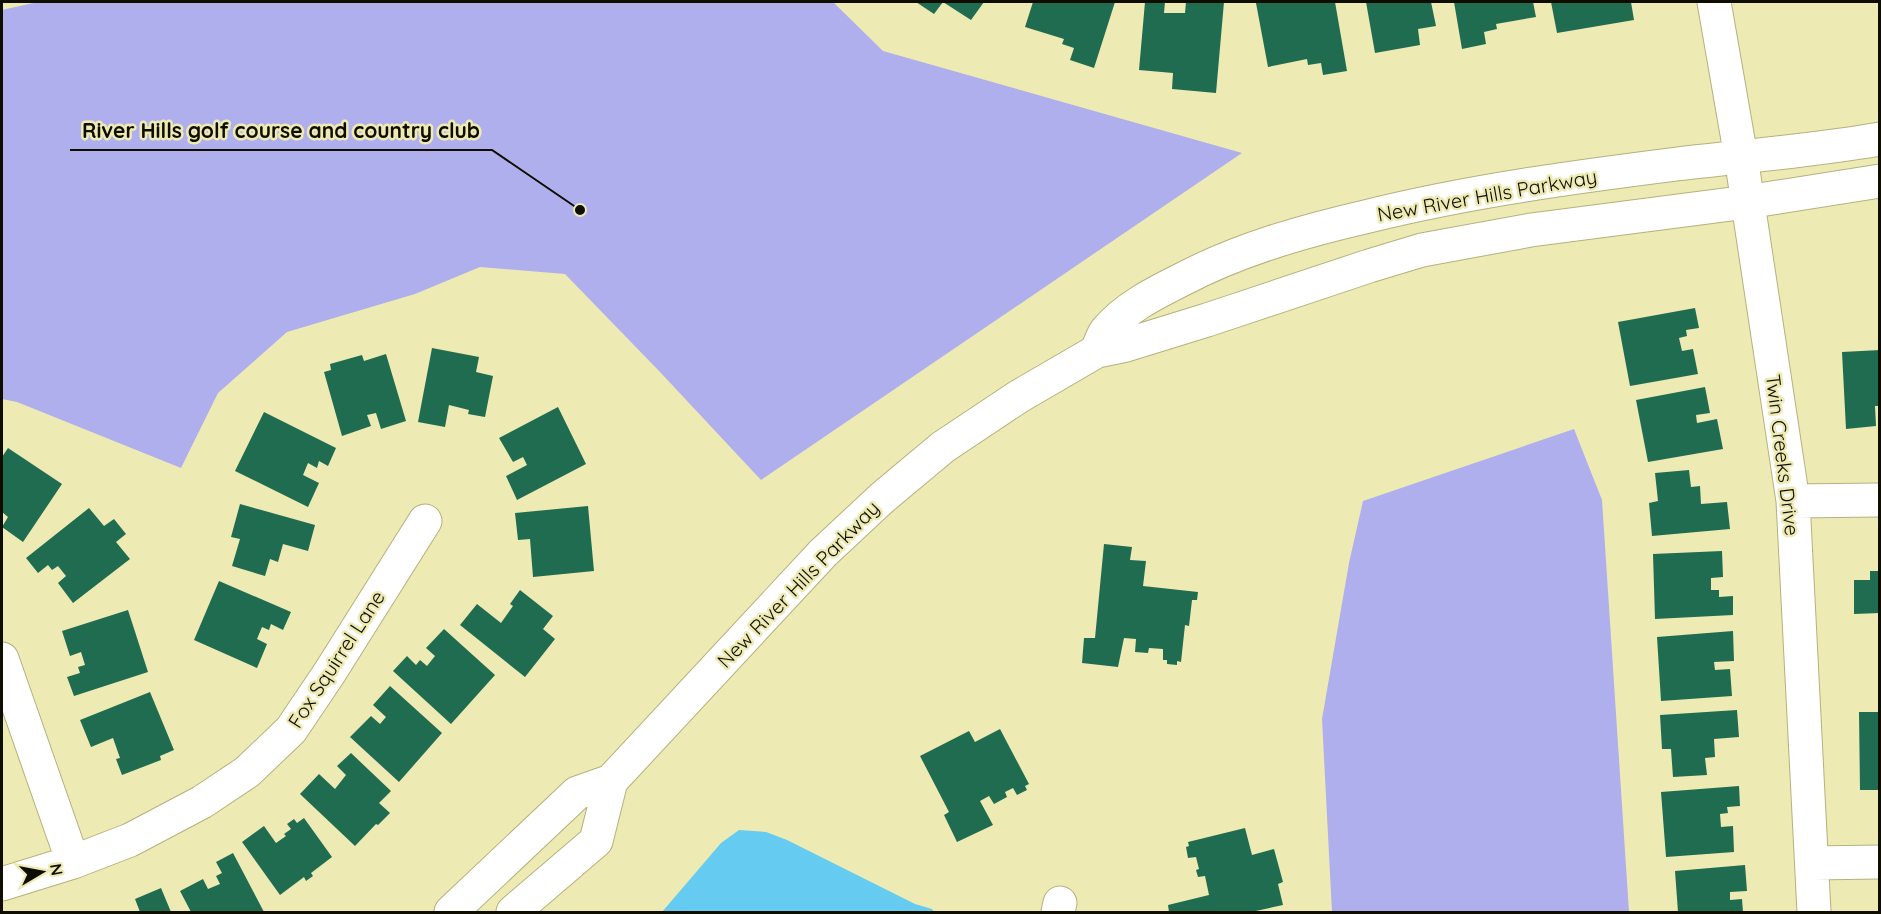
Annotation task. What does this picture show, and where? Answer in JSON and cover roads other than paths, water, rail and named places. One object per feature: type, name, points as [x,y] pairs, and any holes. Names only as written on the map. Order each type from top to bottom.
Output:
[{"type":"street","name":"Twin Creeks Drive","points":[[1713,2],[1741,158],[1793,501],[1814,912]]},
{"type":"street","name":"New River Hills Parkway","points":[[1097,351],[1105,332],[1131,308],[1161,290],[1251,249],[1325,226],[1463,195],[1880,140]]},
{"type":"street","name":"New River Hills Parkway","points":[[451,912],[577,793],[611,781],[823,553],[882,498],[943,447],[1018,397],[1097,351],[1126,345],[1207,320],[1422,250],[1531,230],[1747,202],[1880,181]]},
{"type":"street","points":[[1793,501],[1880,500]]},
{"type":"street","name":"Fox Squirrel Lane","points":[[2,884],[73,862],[130,840],[202,802],[247,772],[291,730],[425,521]]},
{"type":"street","points":[[2,659],[73,862]]},
{"type":"street","name":"New River Hills Parkway","points":[[513,912],[596,841],[611,781]]},
{"type":"street","points":[[1812,863],[1880,862]]},
{"type":"place","name":"River Hills golf course and country club","points":[[580,210]]}]
